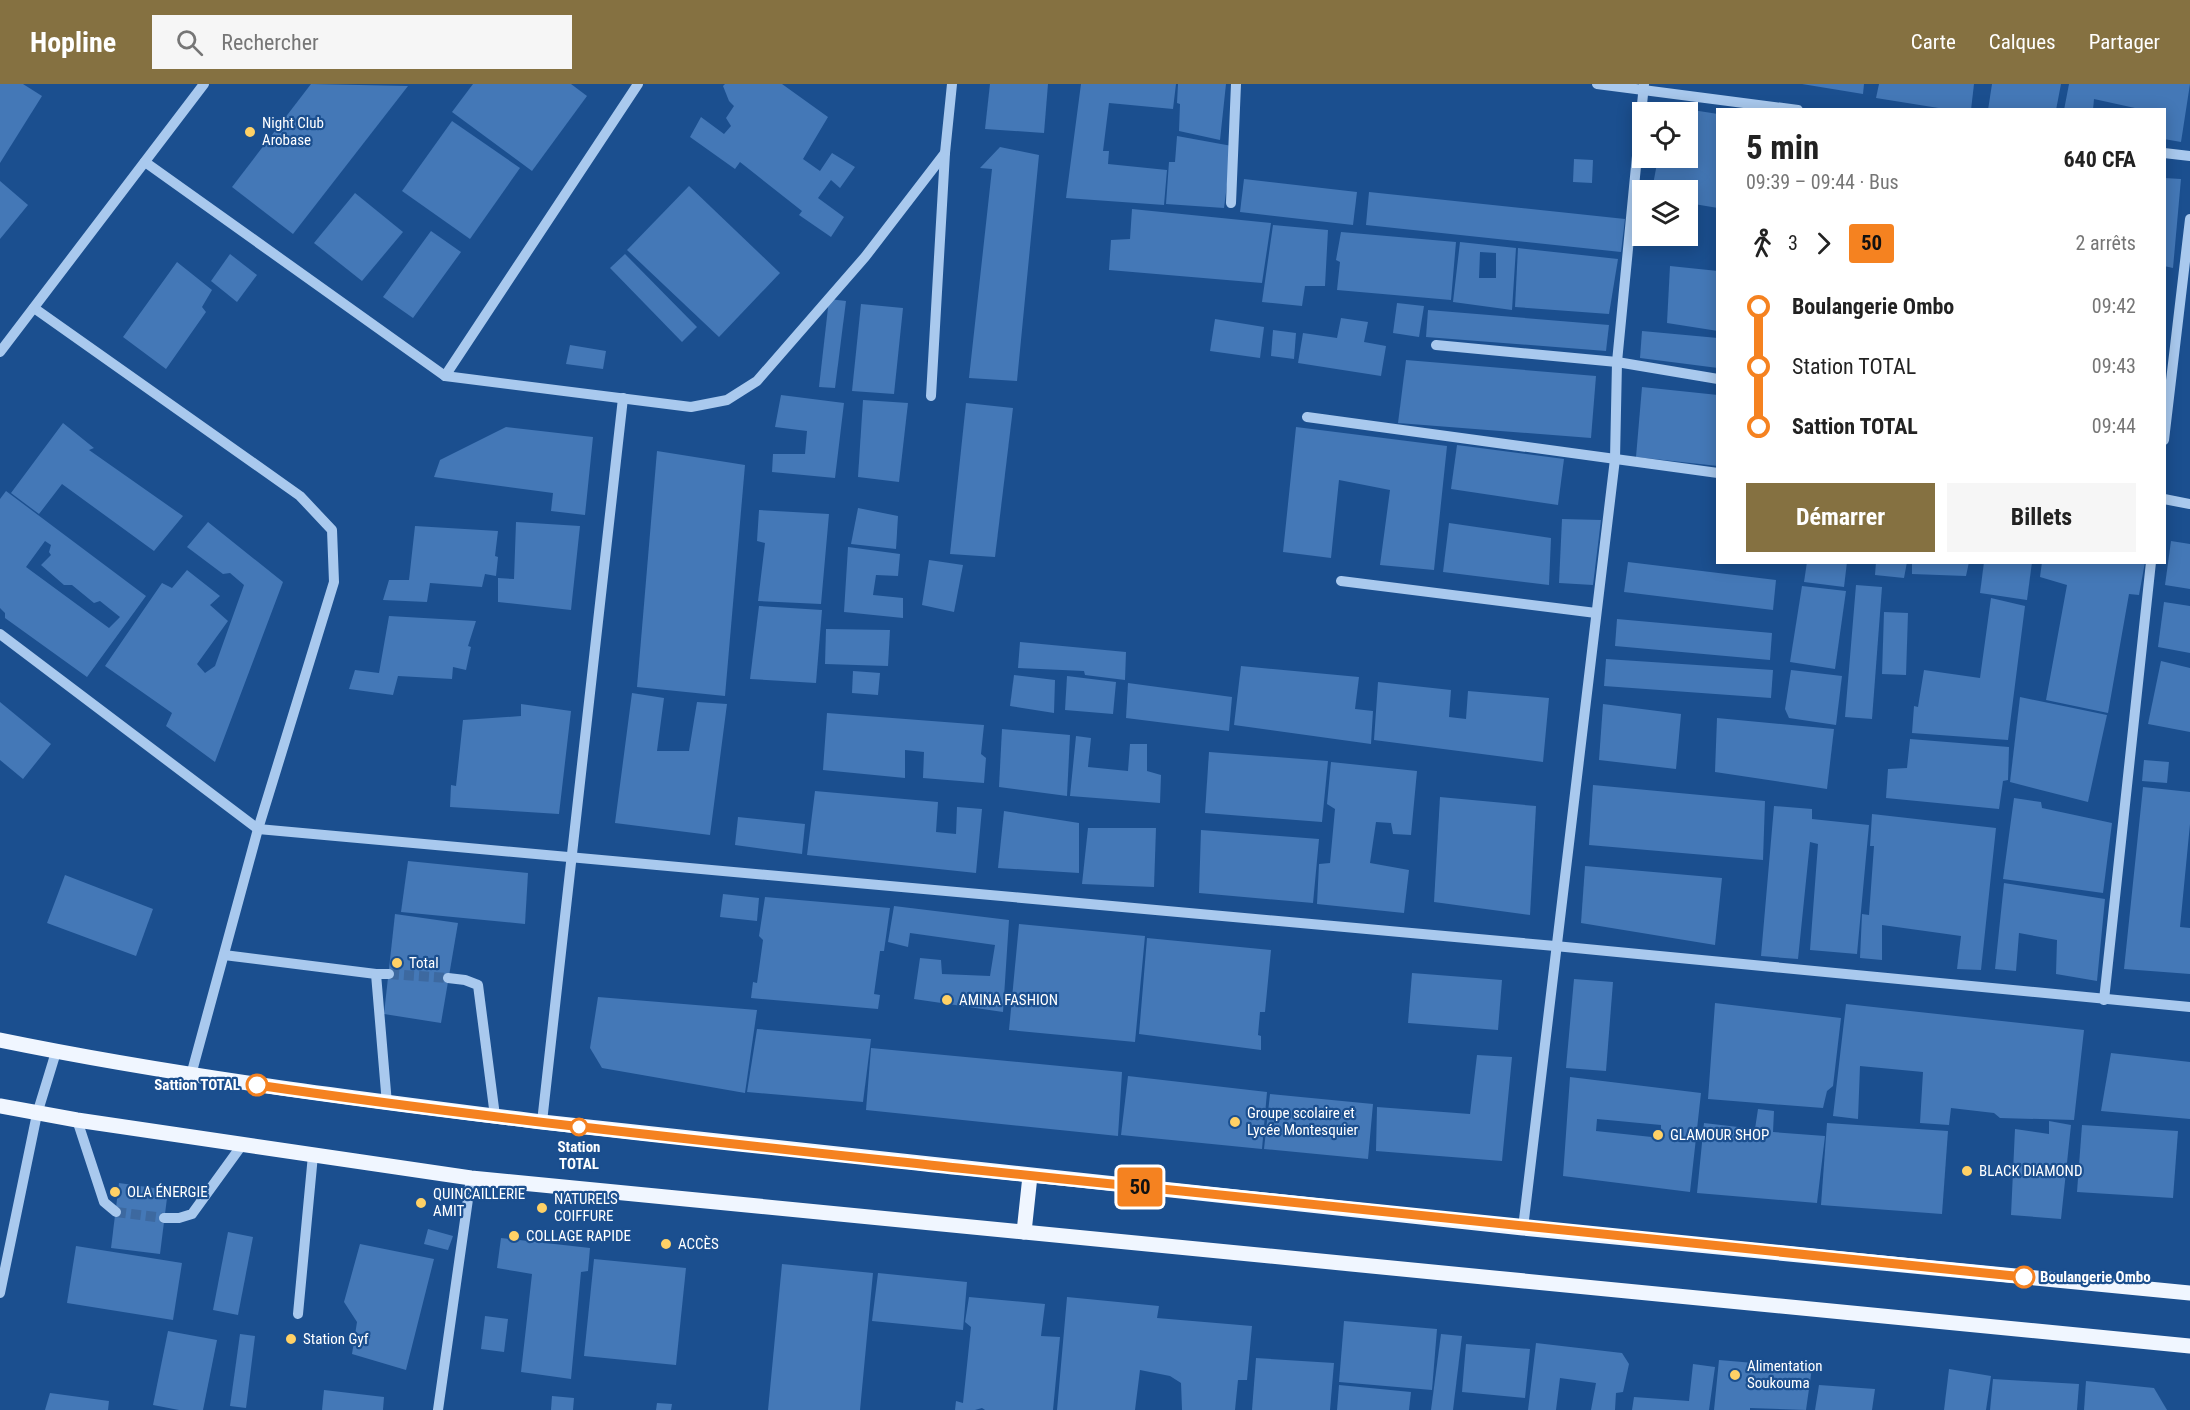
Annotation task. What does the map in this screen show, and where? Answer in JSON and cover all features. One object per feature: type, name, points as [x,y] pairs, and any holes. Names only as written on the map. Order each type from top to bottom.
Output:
[{"type":"main road","points":[[0,1040],[192,1075],[387,1104],[542,1122],[1523,1228],[2190,1293]]},
{"type":"main road","points":[[0,1106],[37,1114],[471,1179],[2190,1346]]},
{"type":"main road","points":[[1024,1233],[1030,1176]]},
{"type":"street","points":[[0,352],[204,84]]},
{"type":"street","points":[[445,376],[638,84]]},
{"type":"street","points":[[931,396],[945,153],[952,84]]},
{"type":"street","points":[[1231,203],[1236,84]]},
{"type":"street","points":[[1598,84],[1784,108]]},
{"type":"street","points":[[1523,1228],[1615,459],[1617,362],[1643,88]]},
{"type":"street","points":[[145,162],[445,376],[691,407],[727,400],[756,381],[865,256],[945,153]]},
{"type":"street","points":[[2166,153],[2190,156]]},
{"type":"street","points":[[2166,423],[2190,219]]},
{"type":"street","points":[[34,308],[300,496],[332,530],[334,582],[258,829],[192,1075]]},
{"type":"street","points":[[1436,345],[1617,362],[1716,380]]},
{"type":"street","points":[[542,1122],[622,398]]},
{"type":"street","points":[[1307,417],[1716,473]]},
{"type":"street","points":[[2166,499],[2190,504]]},
{"type":"street","points":[[2104,1000],[2151,564]]},
{"type":"street","points":[[1341,581],[1596,613]]},
{"type":"street","points":[[0,634],[258,829],[1555,946],[2190,1007]]},
{"type":"street","points":[[224,955],[389,974]]},
{"type":"street","points":[[376,974],[387,1104]]},
{"type":"street","points":[[448,978],[465,980],[478,985],[495,1116]]},
{"type":"street","points":[[0,1293],[37,1114],[56,1052]]},
{"type":"street","points":[[77,1120],[104,1202],[116,1212]]},
{"type":"street","points":[[164,1218],[192,1215],[242,1145]]},
{"type":"street","points":[[298,1314],[312,1155]]},
{"type":"street","points":[[438,1410],[471,1179]]},
{"type":"building","points":[[0,84],[23,84],[42,96],[0,163]]},
{"type":"building","points":[[311,84],[408,86],[293,234],[232,187]]},
{"type":"building","points":[[473,84],[571,84],[587,96],[532,171],[452,112]]},
{"type":"building","points":[[725,84],[782,84],[828,117],[803,159],[820,171],[832,153],[855,167],[840,188],[831,180],[818,198],[844,217],[831,237],[799,215],[802,211],[740,162],[735,169],[690,137],[701,117],[724,134],[731,126],[726,118],[734,106],[729,101],[723,86]]},
{"type":"building","points":[[990,84],[1048,84],[1044,133],[985,129]]},
{"type":"building","points":[[1081,84],[1176,84],[1173,109],[1109,103],[1103,151],[1109,151],[1108,164],[1167,170],[1164,205],[1066,198]]},
{"type":"building","points":[[1178,84],[1226,84],[1220,140],[1179,131]]},
{"type":"building","points":[[1802,84],[1864,84],[1863,94]]},
{"type":"building","points":[[1879,84],[1974,84],[1971,108],[1938,108],[1876,98]]},
{"type":"building","points":[[1992,84],[2061,84],[2056,108],[1988,108]]},
{"type":"building","points":[[2069,84],[2190,84],[2181,142],[2166,139],[2166,108],[2135,108],[2094,99],[2093,108],[2064,108]]},
{"type":"building","points":[[1698,111],[1716,114],[1716,208],[1698,205],[1698,180],[1654,180],[1656,168],[1698,168]]},
{"type":"building","points":[[452,121],[520,168],[470,239],[402,191]]},
{"type":"building","points":[[1177,136],[1232,146],[1224,208],[1166,204],[1169,162],[1175,162]]},
{"type":"building","points":[[1000,147],[1039,155],[1017,381],[969,378],[992,169],[980,168]]},
{"type":"building","points":[[1574,159],[1593,160],[1592,183],[1573,182]]},
{"type":"building","points":[[2166,178],[2181,179],[2173,268],[2166,266]]},
{"type":"building","points":[[1244,179],[1357,192],[1353,225],[1240,212]]},
{"type":"building","points":[[0,181],[28,205],[0,239]]},
{"type":"building","points":[[689,186],[780,273],[719,337],[627,250]]},
{"type":"building","points":[[1369,192],[1625,219],[1621,252],[1366,225]]},
{"type":"building","points":[[355,193],[403,232],[362,281],[314,243]]},
{"type":"building","points":[[1132,209],[1271,223],[1262,283],[1109,270],[1111,240],[1130,239]]},
{"type":"building","points":[[1273,225],[1328,230],[1325,286],[1305,286],[1302,306],[1262,302]]},
{"type":"building","points":[[431,231],[461,252],[413,318],[383,297]]},
{"type":"building","points":[[1341,232],[1456,242],[1451,300],[1337,290],[1340,262],[1336,260]]},
{"type":"building","points":[[1460,242],[1516,248],[1512,310],[1453,302]],"holes":[[[1480,252],[1496,253],[1496,278],[1479,278]]]},
{"type":"building","points":[[1518,248],[1618,259],[1609,314],[1515,307]]},
{"type":"building","points":[[230,254],[257,275],[237,302],[211,281]]},
{"type":"building","points":[[625,254],[697,327],[682,342],[610,268]]},
{"type":"building","points":[[177,262],[212,290],[202,307],[206,312],[166,369],[123,337]]},
{"type":"building","points":[[1670,266],[1716,271],[1716,331],[1667,323]]},
{"type":"building","points":[[829,299],[846,301],[835,388],[819,387]]},
{"type":"building","points":[[1397,303],[1424,306],[1419,337],[1393,333]]},
{"type":"building","points":[[861,304],[903,308],[894,394],[852,391]]},
{"type":"building","points":[[1428,310],[1609,325],[1606,351],[1426,337]]},
{"type":"building","points":[[1341,318],[1368,322],[1364,342],[1386,346],[1381,376],[1298,363],[1303,333],[1337,338]]},
{"type":"building","points":[[1215,319],[1264,327],[1260,358],[1210,351]]},
{"type":"building","points":[[1273,330],[1296,333],[1294,359],[1271,356]]},
{"type":"building","points":[[1642,331],[1716,338],[1716,368],[1640,358]]},
{"type":"building","points":[[570,345],[606,351],[603,369],[566,364]]},
{"type":"building","points":[[1406,360],[1596,376],[1591,438],[1398,423]]},
{"type":"building","points":[[1642,387],[1716,395],[1716,466],[1636,457]]},
{"type":"building","points":[[781,395],[844,403],[835,478],[772,472],[773,454],[805,454],[807,431],[775,427]]},
{"type":"building","points":[[863,400],[908,403],[899,482],[858,477]]},
{"type":"building","points":[[966,403],[1013,408],[995,557],[950,554]]},
{"type":"building","points":[[63,423],[94,448],[89,450],[183,516],[154,551],[62,484],[39,514],[11,493]]},
{"type":"building","points":[[506,427],[593,437],[585,515],[551,511],[553,493],[434,477],[440,460]]},
{"type":"building","points":[[1296,427],[1447,446],[1434,570],[1380,565],[1390,490],[1339,480],[1331,558],[1283,552]]},
{"type":"building","points":[[1457,445],[1564,459],[1558,505],[1451,489]]},
{"type":"building","points":[[657,451],[745,465],[725,696],[637,687]]},
{"type":"building","points":[[6,491],[146,596],[87,677],[5,618],[5,613],[0,608],[0,499]],"holes":[[[45,541],[51,545],[49,552],[51,555],[41,565],[64,585],[72,585],[94,603],[100,601],[120,617],[109,628],[26,567]]]},
{"type":"building","points":[[858,508],[898,516],[896,549],[851,544]]},
{"type":"building","points":[[759,510],[829,514],[821,604],[758,601],[765,543],[757,541]]},
{"type":"building","points":[[1562,519],[1601,520],[1593,585],[1559,583]]},
{"type":"building","points":[[208,522],[283,582],[215,762],[166,726],[172,713],[105,666],[162,583],[172,588],[187,570],[220,596],[210,605],[228,621],[197,664],[205,673],[215,666],[244,585],[230,573],[223,574],[187,547]]},
{"type":"building","points":[[516,522],[580,526],[571,610],[498,602],[498,578],[514,579]]},
{"type":"building","points":[[1449,523],[1551,538],[1549,585],[1443,572]]},
{"type":"building","points":[[415,526],[498,531],[495,556],[498,557],[496,576],[485,574],[482,587],[430,583],[427,602],[383,600],[389,580],[409,580]]},
{"type":"building","points":[[2171,541],[2190,544],[2190,589],[2165,585]]},
{"type":"building","points":[[848,547],[900,554],[898,576],[876,575],[873,595],[903,598],[903,618],[844,612]]},
{"type":"building","points":[[929,560],[963,565],[954,612],[922,605]]},
{"type":"building","points":[[1628,562],[1776,580],[1773,610],[1624,592]]},
{"type":"building","points":[[1807,564],[1847,564],[1844,587],[1804,582]]},
{"type":"building","points":[[1876,564],[1907,564],[1904,578],[1875,575]]},
{"type":"building","points":[[1912,564],[1969,564],[1966,576],[1912,574]]},
{"type":"building","points":[[1984,564],[2032,564],[2027,600],[1980,593]]},
{"type":"building","points":[[2042,564],[2145,564],[2139,595],[2129,594],[2108,713],[2046,700],[2067,585],[2040,577]]},
{"type":"building","points":[[1856,585],[1882,587],[1872,719],[1845,717]]},
{"type":"building","points":[[1802,586],[1846,591],[1835,669],[1790,662]]},
{"type":"building","points":[[1991,598],[2025,606],[2008,740],[1912,733],[1914,706],[1918,707],[1924,670],[1980,678]]},
{"type":"building","points":[[2164,602],[2190,606],[2190,653],[2158,647]]},
{"type":"building","points":[[759,606],[822,610],[816,683],[750,679]]},
{"type":"building","points":[[1884,612],[1908,613],[1906,675],[1882,674]]},
{"type":"building","points":[[389,616],[476,621],[468,646],[471,647],[466,670],[453,667],[452,679],[398,676],[393,695],[349,689],[355,670],[379,673]]},
{"type":"building","points":[[1617,619],[1772,633],[1770,660],[1615,646]]},
{"type":"building","points":[[826,629],[890,630],[888,666],[825,664]]},
{"type":"building","points":[[1020,642],[1126,652],[1125,680],[1085,675],[1084,671],[1018,668]]},
{"type":"building","points":[[1606,659],[1773,670],[1771,698],[1604,686]]},
{"type":"building","points":[[2161,661],[2190,668],[2190,732],[2148,724]]},
{"type":"building","points":[[1241,666],[1359,677],[1355,709],[1373,711],[1371,744],[1234,725]]},
{"type":"building","points":[[1791,670],[1842,676],[1836,725],[1789,718],[1785,709]]},
{"type":"building","points":[[853,671],[880,673],[878,695],[852,693]]},
{"type":"building","points":[[1014,675],[1055,680],[1054,713],[1010,706]]},
{"type":"building","points":[[1067,676],[1116,682],[1113,714],[1065,710]]},
{"type":"building","points":[[1378,682],[1451,690],[1449,717],[1466,719],[1468,691],[1549,698],[1543,762],[1374,740]]},
{"type":"building","points":[[1128,683],[1232,697],[1229,731],[1126,718]]},
{"type":"building","points":[[632,693],[664,698],[657,751],[689,751],[697,702],[727,704],[710,835],[615,823]]},
{"type":"building","points":[[2020,697],[2107,715],[2088,802],[2010,782]]},
{"type":"building","points":[[0,702],[51,744],[23,779],[0,760]]},
{"type":"building","points":[[521,704],[571,711],[559,814],[450,807],[451,785],[456,786],[463,720],[521,716]]},
{"type":"building","points":[[1603,704],[1681,714],[1676,769],[1599,760]]},
{"type":"building","points":[[827,713],[984,725],[981,754],[986,758],[984,783],[923,778],[924,752],[905,750],[905,778],[823,770]]},
{"type":"building","points":[[1717,718],[1834,729],[1827,789],[1715,772]]},
{"type":"building","points":[[1002,729],[1070,735],[1067,796],[999,787]]},
{"type":"building","points":[[1076,736],[1091,738],[1088,767],[1128,771],[1130,744],[1147,744],[1147,771],[1161,775],[1160,803],[1070,796]]},
{"type":"building","points":[[1910,739],[2009,747],[2008,780],[2003,781],[1999,809],[1886,798],[1888,769],[1907,768]]},
{"type":"building","points":[[1209,752],[1328,761],[1322,822],[1205,813]]},
{"type":"building","points":[[2144,760],[2169,762],[2167,783],[2142,781]]},
{"type":"building","points":[[1331,762],[1417,771],[1411,835],[1393,834],[1391,823],[1376,822],[1370,863],[1409,870],[1404,913],[1317,904],[1319,864],[1330,863],[1335,809],[1327,804]]},
{"type":"building","points":[[1593,785],[1765,801],[1763,860],[1589,845]]},
{"type":"building","points":[[2143,787],[2190,792],[2190,824],[2180,927],[2190,928],[2190,974],[2124,969]]},
{"type":"building","points":[[815,791],[938,802],[936,832],[956,834],[957,807],[982,809],[976,873],[807,855]]},
{"type":"building","points":[[1440,797],[1536,806],[1530,915],[1434,902]]},
{"type":"building","points":[[2014,798],[2041,802],[2042,808],[2112,823],[2103,893],[2003,879]]},
{"type":"building","points":[[1774,806],[1812,809],[1812,819],[1869,825],[1857,954],[1810,950],[1818,844],[1810,842],[1798,959],[1761,956]]},
{"type":"building","points":[[1004,811],[1079,823],[1079,873],[998,868]]},
{"type":"building","points":[[1872,814],[1996,828],[1981,970],[1957,969],[1961,936],[1882,925],[1882,960],[1860,958],[1862,914],[1869,915],[1874,846],[1870,846]]},
{"type":"building","points":[[738,817],[805,824],[802,854],[735,845]]},
{"type":"building","points":[[1088,828],[1156,828],[1154,887],[1082,884]]},
{"type":"building","points":[[1201,830],[1319,839],[1313,903],[1199,893]]},
{"type":"building","points":[[408,861],[528,873],[525,924],[401,912]]},
{"type":"building","points":[[1585,866],[1722,878],[1715,945],[1581,923]]},
{"type":"building","points":[[65,875],[153,909],[136,956],[47,923]]},
{"type":"building","points":[[2004,883],[2105,899],[2097,981],[2056,974],[2057,940],[2019,933],[2016,971],[1995,969]]},
{"type":"building","points":[[723,894],[759,898],[757,921],[720,917]]},
{"type":"building","points":[[765,897],[890,908],[884,951],[880,951],[874,994],[880,995],[878,1009],[751,998],[753,982],[757,983],[763,940],[759,936]]},
{"type":"building","points":[[894,906],[1009,920],[1003,1012],[914,999],[920,958],[941,960],[942,974],[990,976],[995,945],[910,933],[908,947],[888,942]]},
{"type":"building","points":[[395,914],[458,923],[441,1023],[384,1014]]},
{"type":"building","points":[[1019,924],[1145,936],[1135,1042],[1009,1030]]},
{"type":"building","points":[[1147,938],[1271,950],[1265,1012],[1260,1012],[1258,1035],[1261,1036],[1261,1050],[1139,1034]]},
{"type":"building","points":[[1412,973],[1502,980],[1498,1030],[1408,1023]]},
{"type":"building","points":[[1574,979],[1613,982],[1606,1071],[1566,1068]]},
{"type":"building","points":[[598,997],[757,1010],[745,1093],[602,1068],[590,1048]]},
{"type":"building","points":[[1715,1003],[1841,1018],[1833,1086],[1827,1091],[1823,1108],[1708,1099]]},
{"type":"building","points":[[1846,1004],[2084,1030],[2074,1120],[2000,1118],[1994,1113],[1951,1108],[1949,1125],[1920,1123],[1923,1072],[1860,1066],[1858,1119],[1833,1116]]},
{"type":"building","points":[[757,1029],[871,1039],[863,1102],[747,1092]]},
{"type":"building","points":[[871,1048],[1122,1072],[1118,1136],[866,1110]]},
{"type":"building","points":[[2111,1053],[2190,1062],[2190,1119],[2101,1111]]},
{"type":"building","points":[[1477,1055],[1512,1057],[1502,1161],[1376,1151],[1377,1107],[1470,1114]]},
{"type":"building","points":[[1128,1076],[1267,1092],[1262,1149],[1121,1135]]},
{"type":"building","points":[[1570,1077],[1701,1093],[1690,1192],[1563,1176]],"holes":[[[1597,1119],[1661,1125],[1661,1138],[1596,1131]]]},
{"type":"building","points":[[1270,1094],[1373,1104],[1368,1159],[1264,1149]]},
{"type":"building","points":[[1758,1109],[1774,1111],[1773,1132],[1825,1136],[1817,1203],[1697,1193],[1704,1123],[1755,1129]]},
{"type":"building","points":[[2049,1121],[2071,1125],[2061,1219],[2011,1215],[2015,1129],[2049,1134]]},
{"type":"building","points":[[1827,1123],[1948,1131],[1942,1214],[1821,1205]]},
{"type":"building","points":[[2082,1125],[2178,1131],[2173,1198],[2077,1192]]},
{"type":"building","points":[[119,1183],[168,1190],[160,1254],[111,1248]]},
{"type":"building","points":[[428,1229],[453,1236],[448,1250],[424,1244]]},
{"type":"building","points":[[228,1232],[253,1237],[238,1315],[213,1310]]},
{"type":"building","points":[[501,1238],[590,1248],[588,1271],[581,1272],[571,1379],[521,1372],[532,1274],[497,1268]]},
{"type":"building","points":[[360,1244],[434,1259],[406,1370],[352,1354],[357,1322],[344,1302]]},
{"type":"building","points":[[76,1246],[182,1263],[173,1320],[67,1303]]},
{"type":"building","points":[[594,1259],[686,1268],[676,1365],[584,1356]]},
{"type":"building","points":[[782,1264],[873,1273],[860,1410],[768,1410]]},
{"type":"building","points":[[878,1273],[967,1282],[963,1330],[872,1321]]},
{"type":"building","points":[[969,1297],[1045,1304],[1041,1336],[1060,1337],[1053,1410],[985,1410],[982,1408],[955,1410],[956,1401],[963,1403],[971,1327],[965,1322]]},
{"type":"building","points":[[1067,1297],[1159,1306],[1157,1318],[1252,1326],[1247,1380],[1238,1380],[1235,1410],[1182,1410],[1181,1383],[1170,1376],[1140,1370],[1135,1410],[1057,1410]]},
{"type":"building","points":[[485,1316],[508,1319],[504,1352],[481,1349]]},
{"type":"building","points":[[1344,1321],[1437,1329],[1432,1390],[1339,1382]]},
{"type":"building","points":[[168,1331],[217,1340],[203,1410],[179,1410],[153,1405]]},
{"type":"building","points":[[240,1334],[255,1336],[246,1408],[230,1406]]},
{"type":"building","points":[[1441,1334],[1462,1336],[1453,1410],[1431,1410]]},
{"type":"building","points":[[1536,1343],[1622,1353],[1629,1364],[1623,1392],[1616,1393],[1615,1410],[1591,1410],[1596,1383],[1560,1378],[1556,1410],[1528,1410]]},
{"type":"building","points":[[1466,1344],[1530,1349],[1525,1398],[1462,1392]]},
{"type":"building","points":[[1256,1358],[1334,1363],[1330,1410],[1252,1410]]},
{"type":"building","points":[[1719,1360],[1812,1368],[1806,1410],[1750,1408],[1750,1410],[1714,1410]]},
{"type":"building","points":[[1693,1364],[1715,1367],[1709,1410],[1632,1410],[1634,1397],[1689,1401]]},
{"type":"building","points":[[1949,1369],[1991,1376],[1986,1410],[1944,1410]]},
{"type":"building","points":[[1993,1379],[2079,1384],[2077,1410],[1990,1410]]},
{"type":"building","points":[[2086,1381],[2154,1388],[2167,1410],[2084,1410]]},
{"type":"building","points":[[1339,1385],[1411,1392],[1409,1410],[1337,1410]]},
{"type":"building","points":[[1819,1385],[1875,1389],[1872,1410],[1815,1410]]},
{"type":"building","points":[[324,1390],[384,1397],[383,1410],[322,1410]]},
{"type":"building","points":[[50,1393],[109,1401],[108,1410],[45,1410]]},
{"type":"building","points":[[552,1396],[574,1398],[573,1410],[551,1410]]},
{"type":"building","points":[[657,1403],[672,1404],[671,1410],[656,1410]]},
{"type":"tunnel","points":[[389,974],[448,978]]},
{"type":"tunnel","points":[[116,1212],[164,1218]]},
{"type":"bus line","name":"50","points":[[257,1085],[387,1104],[937,1166],[2024,1277]]},
{"type":"place","name":"Night Club Arobase","points":[[250,132]]},
{"type":"place","name":"Total","points":[[397,963]]},
{"type":"place","name":"AMINA FASHION","points":[[947,1000]]},
{"type":"place","name":"Sattion TOTAL","points":[[257,1085]]},
{"type":"place","name":"Groupe scolaire et Lycée Montesquier","points":[[1235,1122]]},
{"type":"place","name":"Station TOTAL","points":[[579,1127]]},
{"type":"place","name":"GLAMOUR SHOP","points":[[1658,1135]]},
{"type":"place","name":"BLACK DIAMOND","points":[[1967,1171]]},
{"type":"place","name":"OLA ÉNERGIE","points":[[115,1192]]},
{"type":"place","name":"QUINCAILLERIE AMIT","points":[[421,1203]]},
{"type":"place","name":"NATURELS COIFFURE","points":[[542,1208]]},
{"type":"place","name":"COLLAGE RAPIDE","points":[[514,1236]]},
{"type":"place","name":"ACCÈS","points":[[666,1244]]},
{"type":"place","name":"Boulangerie Ombo","points":[[2024,1277]]},
{"type":"place","name":"Station Gyf","points":[[291,1339]]},
{"type":"place","name":"Alimentation Soukouma","points":[[1735,1375]]}]
